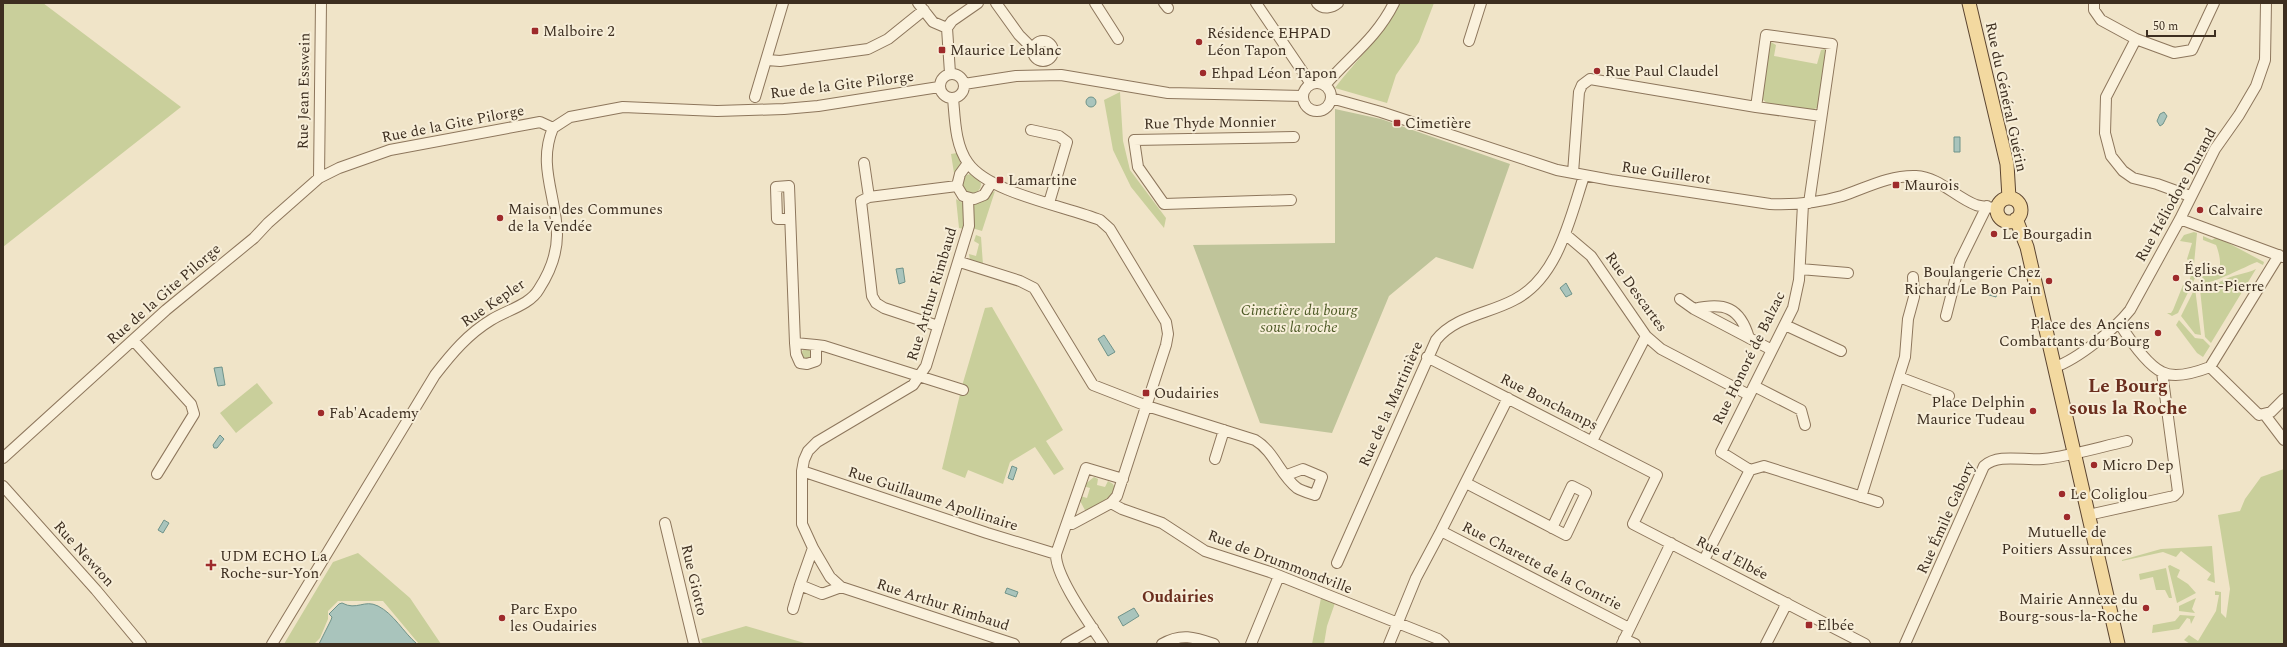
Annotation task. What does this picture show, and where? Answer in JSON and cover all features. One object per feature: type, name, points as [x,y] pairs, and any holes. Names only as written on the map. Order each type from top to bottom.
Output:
[{"type":"main road","name":"Rue du Général Guérin","points":[[1969,3],[2007,164],[2008,198]]},
{"type":"main road","points":[[2016,219],[2008,222],[2001,219],[1992,207],[2008,198],[2016,201],[2020,208],[2016,219],[2025,241],[2118,644]]},
{"type":"street","name":"Rue Jean Esswein","points":[[319,178],[321,3]]},
{"type":"street","points":[[755,98],[783,3]]},
{"type":"street","points":[[950,74],[947,28],[952,21],[978,3]]},
{"type":"street","points":[[996,3],[1019,35],[1033,49]]},
{"type":"street","points":[[1095,3],[1118,39]]},
{"type":"street","points":[[1256,3],[1311,84]]},
{"type":"street","points":[[1317,3],[1326,8],[1333,7],[1338,3]]},
{"type":"street","points":[[1325,85],[1352,60],[1384,22],[1394,3]]},
{"type":"street","points":[[1469,41],[1481,3]]},
{"type":"street","points":[[2094,3],[2094,10],[2101,20],[2136,39],[2174,53],[2192,50],[2214,3]]},
{"type":"street","name":"Rue Héliodore Durand","points":[[2055,367],[2097,341],[2119,323],[2130,310],[2180,219],[2190,196],[2215,149],[2249,100],[2262,73],[2265,60],[2266,3]]},
{"type":"street","points":[[767,60],[780,61],[868,49],[888,39],[921,7],[933,22],[947,28]]},
{"type":"street","name":"Rue Honoré de Balzac","points":[[1750,470],[1721,452],[1785,325],[1797,296],[1806,204],[1832,44],[1766,35],[1756,107]]},
{"type":"street","points":[[2136,39],[2106,97],[2104,112],[2105,133],[2111,156],[2123,171],[2133,178],[2157,184],[2190,196]]},
{"type":"street","points":[[950,74],[959,76],[964,84],[961,94],[953,98],[944,95],[940,87],[942,78],[950,74]]},
{"type":"street","points":[[964,84],[1016,76],[1061,75],[1168,93],[1303,96]]},
{"type":"street","points":[[1574,173],[1579,92],[1582,85],[1590,79],[1756,107],[1821,116]]},
{"type":"street","points":[[1318,83],[1325,85],[1329,89],[1331,98],[1327,106],[1314,110],[1305,104],[1303,96],[1305,89],[1311,84],[1318,83]]},
{"type":"street","name":"Rue de la Gite Pilorge","points":[[3,458],[133,340],[254,238],[268,223],[319,178],[339,168],[390,150],[540,122],[553,128],[570,117],[623,107],[717,111],[784,109],[818,106],[940,87]]},
{"type":"street","points":[[953,98],[959,145],[968,163],[978,173],[992,182],[1094,218],[1110,229],[1166,322],[1166,345],[1117,496],[1111,503],[1072,524],[1067,523]]},
{"type":"street","name":"Rue Guillerot","points":[[1331,98],[1381,112],[1584,176],[1770,204],[1806,204],[1844,195],[1882,181],[1917,176],[1931,180],[1953,190],[1976,204],[1992,207]]},
{"type":"street","name":"Rue Kepler","points":[[272,644],[435,374],[453,352],[471,334],[492,320],[524,303],[538,291],[542,284],[554,259],[557,234],[546,150],[553,128]]},
{"type":"street","points":[[1031,130],[1059,136],[1067,142],[1049,203]]},
{"type":"street","name":"Rue Thyde Monnier","points":[[1291,200],[1164,204],[1138,167],[1134,140],[1294,137]]},
{"type":"street","points":[[864,163],[868,197]]},
{"type":"street","points":[[968,163],[960,174],[958,186],[959,192],[968,199],[974,199],[984,195],[992,182]]},
{"type":"street","name":"Rue de la Martinière","points":[[1337,563],[1427,357],[1436,340],[1450,326],[1513,301],[1524,294],[1548,268],[1565,234],[1584,176]]},
{"type":"street","points":[[938,326],[884,308],[876,303],[872,296],[860,204],[862,199],[868,197],[958,186]]},
{"type":"street","name":"Rue Arthur Rimbaud","points":[[968,199],[969,226],[960,262],[926,366],[920,378],[913,385],[818,442],[808,451],[802,471],[802,524],[813,548],[830,577],[841,587],[1014,644]]},
{"type":"street","points":[[1946,316],[1960,261],[1992,207]]},
{"type":"street","points":[[790,218],[795,343],[796,354],[800,363],[807,364],[816,360],[816,345]]},
{"type":"street","points":[[2119,323],[2151,364],[2162,372],[2184,373],[2210,367],[2281,256],[2180,219]]},
{"type":"street","name":"Rue Descartes","points":[[1565,234],[1591,256],[1646,336],[1662,349],[1752,390],[1801,410],[1805,425]]},
{"type":"street","points":[[960,262],[1020,281],[1034,288],[1093,385],[1147,406],[1260,443],[1287,475]]},
{"type":"street","points":[[1800,269],[1848,273]]},
{"type":"street","points":[[1861,497],[1898,377],[1906,357],[1908,319],[1914,296],[1913,277]]},
{"type":"street","points":[[1680,299],[1694,309],[1772,350]]},
{"type":"street","points":[[1694,309],[1710,306],[1730,309],[1738,314],[1745,325],[1748,338]]},
{"type":"street","points":[[1785,325],[1841,351]]},
{"type":"street","points":[[1592,440],[1646,336]]},
{"type":"street","points":[[133,340],[192,404],[194,414],[157,474]]},
{"type":"street","points":[[795,343],[816,345],[963,390]]},
{"type":"street","name":"Rue Bonchamps","points":[[1427,357],[1592,440],[1657,475]]},
{"type":"street","points":[[2210,367],[2259,416],[2265,415],[2284,399]]},
{"type":"street","points":[[2088,515],[2174,496],[2178,492],[2162,372]]},
{"type":"street","points":[[1898,377],[1948,396]]},
{"type":"street","points":[[1389,644],[1416,578],[1466,483],[1508,398]]},
{"type":"street","points":[[2265,415],[2284,440]]},
{"type":"street","points":[[1215,459],[1224,430]]},
{"type":"street","name":"Rue Émile Gabory","points":[[1905,644],[1984,466],[1989,461],[1997,459],[2043,459],[2127,441]]},
{"type":"street","points":[[1704,560],[1750,470],[1764,466],[1878,502]]},
{"type":"street","points":[[1103,644],[1057,568],[1056,554],[1086,468],[1123,479]]},
{"type":"street","name":"Rue Guillaume Apollinaire","points":[[802,471],[987,533],[1056,554]]},
{"type":"street","name":"Rue d'Elbée","points":[[1657,475],[1633,524],[1865,644]]},
{"type":"street","points":[[1466,483],[1552,528]]},
{"type":"street","name":"Rue Newton","points":[[3,486],[96,590],[141,644]]},
{"type":"street","name":"Rue de Drummondville","points":[[1111,503],[1122,509],[1162,523],[1205,551],[1279,576],[1398,625],[1438,639],[1444,644]]},
{"type":"street","name":"Rue Giotto","points":[[665,523],[694,644]]},
{"type":"street","name":"Rue Charette de la Contrie","points":[[1441,531],[1629,628]]},
{"type":"street","points":[[1635,644],[1623,641],[1671,543]]},
{"type":"street","points":[[794,609],[800,585],[813,548]]},
{"type":"street","points":[[1251,644],[1279,576]]},
{"type":"street","points":[[800,585],[822,594],[841,587]]},
{"type":"street","points":[[1766,644],[1787,603]]},
{"type":"street","points":[[1066,644],[1093,628]]},
{"type":"street","points":[[1162,644],[1171,639],[1187,636],[1214,644]]},
{"type":"green space","points":[[3,3],[43,3],[181,107],[3,247]]},
{"type":"green space","points":[[1398,3],[1434,3],[1419,42],[1396,75],[1387,103],[1335,88],[1377,37],[1392,15]]},
{"type":"green space","points":[[1771,42],[1776,45],[1774,56],[1817,64],[1821,50],[1825,49],[1828,53],[1821,96],[1817,108],[1811,110],[1767,103],[1762,99],[1769,44]]},
{"type":"green space","points":[[1120,92],[1123,141],[1130,170],[1166,218],[1164,228],[1131,187],[1113,150],[1104,100]]},
{"type":"green space","name":"Cimetière du bourg sous la roche","points":[[1335,109],[1381,119],[1510,164],[1473,269],[1436,257],[1389,296],[1332,433],[1260,423],[1193,245],[1335,243]]},
{"type":"green space","points":[[957,153],[961,164],[954,173],[951,154]]},
{"type":"green space","points":[[971,174],[978,177],[981,184],[978,191],[971,194],[964,191],[961,184],[964,177]]},
{"type":"green space","points":[[995,191],[982,231],[972,228],[974,203]]},
{"type":"green space","points":[[956,199],[963,203],[964,229],[959,228]]},
{"type":"green space","points":[[2194,232],[2197,233],[2194,264],[2191,264],[2187,259],[2192,243],[2180,241],[2184,235]]},
{"type":"green space","points":[[976,235],[981,237],[983,265],[970,261],[969,254],[976,256],[979,244],[974,241]]},
{"type":"green space","points":[[2203,236],[2212,240],[2217,237],[2264,262],[2263,265],[2257,262],[2222,278],[2203,283],[2202,275],[2212,276],[2216,274],[2219,271],[2220,262],[2216,245],[2203,240]]},
{"type":"green space","points":[[2190,266],[2196,276],[2178,313],[2172,316],[2167,313],[2171,313],[2173,310],[2183,285],[2188,286],[2191,275]]},
{"type":"green space","points":[[2256,269],[2211,343],[2205,337],[2200,289],[2211,286],[2230,277]]},
{"type":"green space","points":[[2195,288],[2201,335],[2195,334],[2181,316]]},
{"type":"green space","points":[[992,307],[1063,430],[1046,441],[1064,469],[1054,475],[1035,447],[1010,462],[1003,484],[968,470],[965,478],[942,469],[962,386],[985,308]]},
{"type":"green space","points":[[2179,320],[2195,338],[2203,339],[2210,346],[2203,357],[2197,353],[2176,325]]},
{"type":"green space","points":[[807,348],[811,350],[813,354],[811,358],[807,360],[803,358],[801,354],[803,350]]},
{"type":"green space","points":[[257,383],[273,403],[236,433],[220,413]]},
{"type":"green space","points":[[2284,469],[2284,644],[2190,644],[2184,640],[2189,635],[2198,641],[2216,611],[2219,595],[2215,595],[2215,591],[2221,592],[2221,613],[2226,618],[2230,589],[2218,515],[2240,511],[2245,499],[2261,477]]},
{"type":"green space","points":[[1094,477],[1098,479],[1097,485],[1105,487],[1108,481],[1113,484],[1115,488],[1112,497],[1086,512],[1079,499],[1080,496],[1087,498],[1090,488],[1083,486]]},
{"type":"green space","points":[[2212,546],[2215,583],[2207,580],[2211,574],[2181,551],[2176,557],[2163,552],[2122,561],[2161,549]]},
{"type":"green space","points":[[358,553],[410,598],[441,644],[419,644],[383,601],[338,601],[328,611],[328,619],[320,638],[314,644],[284,644],[333,562]]},
{"type":"green space","points":[[2170,565],[2180,570],[2177,577],[2188,584],[2196,593],[2177,603],[2168,566]]},
{"type":"green space","points":[[2166,568],[2172,598],[2169,598],[2165,590],[2156,590],[2153,577],[2140,580],[2139,574]]},
{"type":"green space","points":[[1321,598],[1335,603],[1327,626],[1324,644],[1312,644]]},
{"type":"green space","points":[[2196,598],[2192,609],[2195,613],[2179,611],[2179,606]]},
{"type":"green space","points":[[2180,615],[2195,616],[2191,624],[2190,619],[2187,618],[2179,629],[2152,633],[2153,625],[2175,621]]},
{"type":"green space","points":[[746,626],[808,644],[703,644],[701,639]]},
{"type":"water","points":[[1091,97],[1096,102],[1091,107],[1086,102]]},
{"type":"water","points":[[2164,112],[2167,116],[2163,124],[2160,126],[2157,121],[2160,114]]},
{"type":"water","points":[[1954,137],[1960,137],[1960,152],[1954,152]]},
{"type":"water","points":[[903,268],[905,282],[899,284],[896,269]]},
{"type":"water","points":[[1566,283],[1572,294],[1566,297],[1560,288]]},
{"type":"water","points":[[1988,287],[1998,291],[1996,297],[1986,294]]},
{"type":"water","points":[[1104,335],[1115,352],[1108,356],[1098,339]]},
{"type":"water","points":[[222,367],[225,385],[218,386],[214,368]]},
{"type":"water","points":[[220,435],[224,439],[217,448],[214,448],[213,445]]},
{"type":"water","points":[[1012,466],[1017,468],[1013,480],[1008,478]]},
{"type":"water","points":[[164,520],[169,523],[163,533],[158,530]]},
{"type":"water","points":[[1007,588],[1018,592],[1016,597],[1005,593]]},
{"type":"water","points":[[342,603],[352,606],[373,604],[384,609],[417,644],[319,644],[332,617],[329,614]]},
{"type":"water","points":[[1134,608],[1139,616],[1123,626],[1118,617]]},
{"type":"place","name":"Malboire 2","points":[[535,31]]},
{"type":"place","name":"Résidence EHPAD Léon Tapon","points":[[1199,42]]},
{"type":"place","name":"Maurice Leblanc","points":[[942,50]]},
{"type":"place","name":"Rue Paul Claudel","points":[[1597,71]]},
{"type":"place","name":"Ehpad Léon Tapon","points":[[1203,73]]},
{"type":"place","name":"Cimetière","points":[[1397,123]]},
{"type":"place","name":"Lamartine","points":[[1000,180]]},
{"type":"place","name":"Maurois","points":[[1896,185]]},
{"type":"place","name":"Calvaire","points":[[2200,210]]},
{"type":"place","name":"Maison des Communes de la Vendée","points":[[500,218]]},
{"type":"place","name":"Le Bourgadin","points":[[1994,234]]},
{"type":"place","name":"Église Saint-Pierre","points":[[2176,278]]},
{"type":"place","name":"Boulangerie Chez Richard Le Bon Pain","points":[[2049,281]]},
{"type":"place","name":"Place des Anciens Combattants du Bourg","points":[[2158,333]]},
{"type":"place","name":"Oudairies","points":[[1146,393]]},
{"type":"place","name":"Place Delphin Maurice Tudeau","points":[[2033,411]]},
{"type":"place","name":"Fab'Academy","points":[[321,413]]},
{"type":"place","name":"Micro Dep","points":[[2094,465]]},
{"type":"place","name":"Le Coliglou","points":[[2062,494]]},
{"type":"place","name":"Mutuelle de Poitiers Assurances","points":[[2067,517]]},
{"type":"place","name":"UDM ECHO La Roche-sur-Yon","points":[[211,565]]},
{"type":"place","name":"Mairie Annexe du Bourg-sous-la-Roche","points":[[2146,608]]},
{"type":"place","name":"Parc Expo les Oudairies","points":[[502,618]]},
{"type":"place","name":"Elbée","points":[[1809,625]]},
{"type":"district","name":"Le Bourg sous la Roche","points":[[2128,397]]},
{"type":"district","name":"Oudairies","points":[[1178,597]]}]
